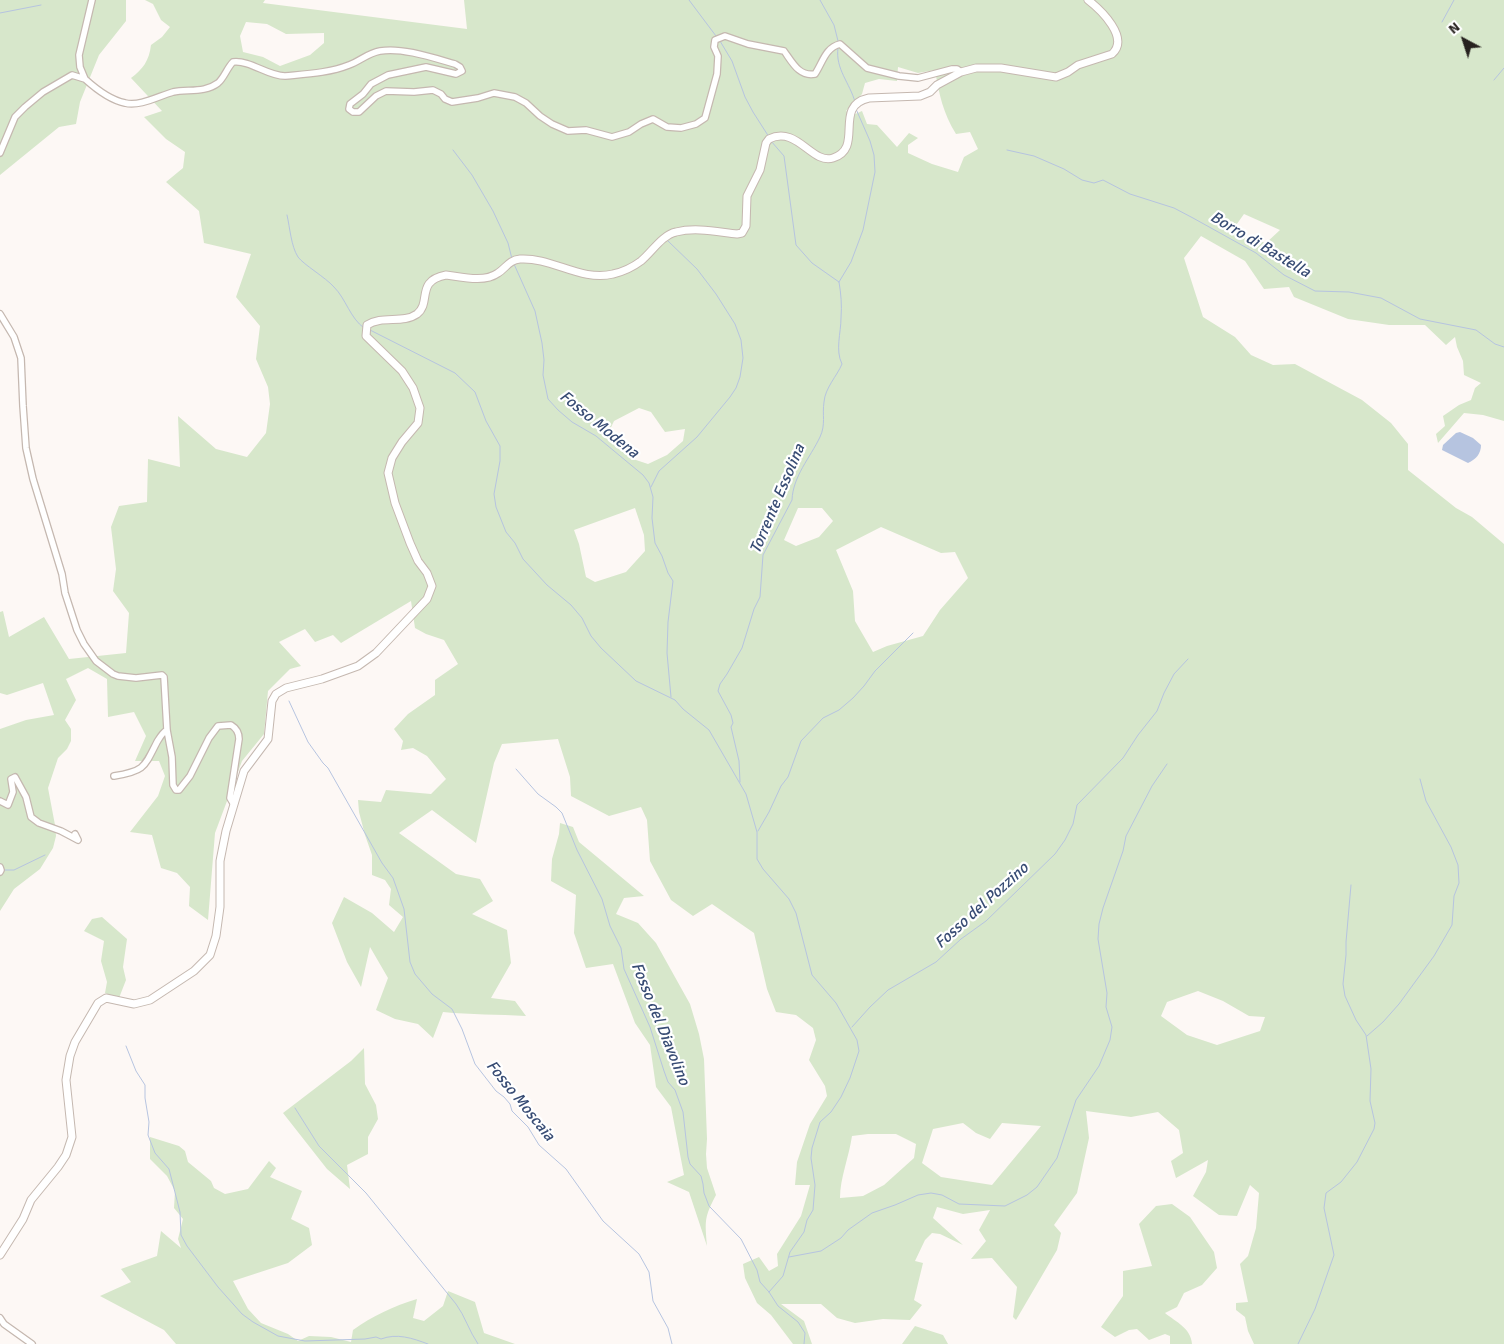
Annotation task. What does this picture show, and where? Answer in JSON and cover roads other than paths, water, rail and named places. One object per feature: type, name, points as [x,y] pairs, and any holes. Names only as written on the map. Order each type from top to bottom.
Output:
[{"type":"main road","points":[[0,1255],[24,1219],[31,1200],[58,1167],[70,1145],[72,1137],[66,1080],[70,1056],[75,1042],[98,1003],[106,998],[134,1004],[150,1000],[194,971],[210,955],[216,936],[220,907],[220,861],[233,803],[244,771],[268,739],[272,701],[276,694],[286,688],[322,679],[358,666],[376,653],[428,598],[432,586],[410,543],[395,503],[388,472],[392,458],[402,442],[418,423],[420,408],[414,388],[402,371],[366,336],[367,325],[377,320],[407,318],[416,315],[424,304],[426,288],[434,279],[441,276],[480,279],[498,274],[508,263],[518,259],[545,262],[580,273],[599,276],[613,274],[640,261],[674,232],[700,230],[742,233],[746,226],[747,196],[760,170],[766,143],[769,139],[783,135],[792,138],[821,158],[832,159],[841,154],[847,146],[850,134],[851,110],[862,99],[920,96],[930,92],[937,85],[961,72],[976,68],[994,68],[1056,77],[1078,65],[1112,54],[1116,50],[1118,42],[1116,32],[1099,9],[1088,0]]},
{"type":"street","points":[[85,79],[80,66],[79,55],[92,0]]},
{"type":"street","points":[[0,153],[16,117],[30,101],[72,75],[85,79],[105,95],[122,103],[131,104],[175,92],[204,90],[220,82],[227,68],[234,62],[244,62],[282,76],[337,69],[369,54],[382,51],[409,52],[455,64],[460,67],[462,72],[456,74],[426,66],[388,75],[371,84],[363,94],[350,104],[349,109],[353,112],[358,112],[376,96],[386,91],[414,92],[433,90],[452,102],[478,98],[494,93],[515,97],[526,103],[552,124],[568,131],[586,130],[612,137],[629,132],[653,119],[667,127],[681,128],[696,124],[705,118],[718,74],[718,56],[714,47],[715,40],[725,36],[748,44],[784,51],[800,72],[808,75],[814,74],[826,52],[833,46],[840,44],[866,68],[899,76],[918,78],[952,69],[957,69],[961,72]]},
{"type":"street","points":[[0,314],[14,337],[21,358],[26,448],[33,479],[77,630],[96,661],[113,674],[136,678],[162,675],[164,677],[167,730],[172,757],[173,785],[176,790],[178,791],[190,776],[209,738],[218,726],[231,725],[235,728],[239,739],[230,798],[233,803]]},
{"type":"street","points":[[114,776],[137,771],[147,763],[160,737],[167,730]]},
{"type":"street","points":[[0,801],[8,805],[12,792],[11,779],[15,777],[26,797],[31,817],[39,823],[78,840],[74,834]]},
{"type":"street","points":[[0,867],[0,872]]},
{"type":"street","points":[[0,1318],[4,1324],[32,1344]]},
{"type":"water","points":[[1460,432],[1473,438],[1481,445],[1477,456],[1468,463],[1442,450],[1443,445],[1456,433]]},
{"type":"waterway","name":"Torrente Essolina","points":[[689,0],[716,36]]},
{"type":"waterway","points":[[820,0],[834,25],[838,41]]},
{"type":"waterway","points":[[1442,22],[1454,0]]},
{"type":"waterway","points":[[0,13],[41,5]]},
{"type":"waterway","name":"Torrente Essolina","points":[[720,41],[732,61],[745,97],[769,137]]},
{"type":"waterway","points":[[838,48],[839,63],[855,102]]},
{"type":"waterway","points":[[1494,80],[1504,68]]},
{"type":"waterway","points":[[839,282],[851,262],[863,230],[875,172],[874,155],[870,141],[856,109]]},
{"type":"waterway","name":"Torrente Essolina","points":[[740,782],[739,761],[731,727],[733,723],[731,715],[718,691],[720,684],[742,648],[754,609],[760,597],[763,555],[792,500],[795,483],[820,437],[823,428],[825,397],[842,364],[839,353],[841,324],[839,282],[812,263],[796,245],[784,156],[771,141]]},
{"type":"waterway","name":"Fosso Modena","points":[[453,150],[472,175],[493,211],[508,243],[512,259]]},
{"type":"waterway","name":"Borro di Bastella","points":[[1007,150],[1034,156],[1064,169],[1082,180],[1094,183],[1103,180],[1130,194],[1174,208],[1256,253],[1284,275],[1315,291],[1349,292],[1381,298],[1420,319],[1476,330],[1495,344],[1504,347]]},
{"type":"waterway","points":[[287,215],[292,242],[298,257],[334,287],[355,319],[364,328]]},
{"type":"waterway","points":[[651,487],[659,471],[697,437],[730,397],[740,377],[743,358],[741,340],[735,324],[716,294],[697,269],[668,241]]},
{"type":"waterway","name":"Fosso Modena","points":[[514,264],[535,311],[542,343],[543,375],[548,399],[572,422],[596,436],[643,475],[649,483],[653,497],[652,518],[655,543],[673,581],[668,622],[667,653],[671,697]]},
{"type":"waterway","points":[[370,330],[455,373],[475,392],[486,421],[500,446],[500,461],[494,494],[496,507],[506,532],[515,543],[523,559],[547,585],[571,605],[582,618],[591,636],[601,648],[636,681],[675,700],[709,730],[746,794],[757,832],[757,859],[763,869],[789,899],[796,913],[812,975],[836,1003],[857,1040],[859,1051],[850,1078],[831,1112],[820,1122],[812,1148],[811,1158],[815,1185],[813,1210],[807,1220],[804,1232],[790,1252],[783,1276],[769,1292]]},
{"type":"waterway","points":[[758,831],[781,786],[788,777],[801,741],[823,718],[839,710],[853,698],[875,671],[913,633]]},
{"type":"waterway","name":"Fosso del Pozzino","points":[[852,1027],[888,990],[936,962],[961,939],[986,921],[1055,854],[1073,824],[1077,805],[1123,758],[1157,711],[1174,674],[1188,659]]},
{"type":"waterway","name":"Fosso Moscaia","points":[[289,701],[308,742],[328,768],[382,863],[393,878],[404,909],[410,962],[415,974],[432,994],[452,1009],[462,1029],[475,1064],[496,1091],[510,1104],[512,1111],[528,1127],[539,1145],[566,1169],[603,1221],[639,1254],[649,1272],[653,1301],[668,1328],[672,1344]]},
{"type":"waterway","points":[[789,1257],[821,1251],[841,1238],[848,1230],[872,1213],[918,1195],[931,1193],[942,1195],[959,1204],[1005,1206],[1027,1195],[1037,1187],[1057,1158],[1076,1100],[1099,1066],[1110,1040],[1112,1027],[1106,1007],[1107,993],[1098,939],[1099,924],[1123,851],[1126,836],[1152,786],[1167,764]]},
{"type":"waterway","name":"Fosso del Diavolino","points":[[516,769],[538,794],[562,813],[577,850],[602,899],[610,926],[621,948],[624,969],[650,1027],[668,1082],[675,1090],[683,1112],[688,1157],[690,1164],[701,1176],[709,1206],[741,1239],[757,1270],[760,1282],[778,1306],[798,1322],[805,1333],[804,1344]]},
{"type":"waterway","points":[[1367,1036],[1399,1004],[1434,956],[1452,925],[1454,896],[1459,883],[1458,865],[1451,847],[1426,801],[1420,779]]},
{"type":"waterway","points":[[4,870],[14,870],[45,855]]},
{"type":"waterway","points":[[1298,1344],[1315,1309],[1334,1255],[1324,1208],[1326,1193],[1341,1182],[1357,1162],[1374,1129],[1375,1123],[1370,1101],[1371,1069],[1366,1035],[1356,1020],[1345,996],[1343,984],[1351,885]]},
{"type":"waterway","points":[[126,1046],[136,1071],[145,1085],[149,1122],[148,1135],[155,1153],[169,1169],[180,1212],[181,1235],[218,1287],[242,1314],[278,1336],[305,1341],[376,1337],[381,1339],[399,1336],[428,1344]]},
{"type":"waterway","points":[[295,1108],[319,1146],[366,1193],[456,1304],[478,1344]]}]
